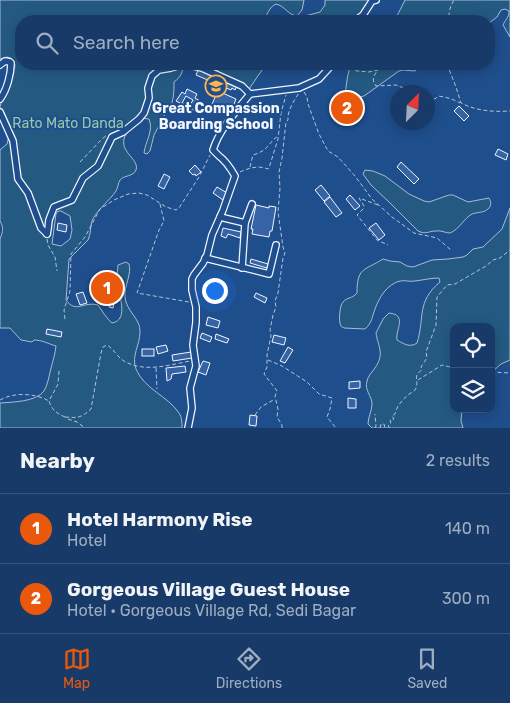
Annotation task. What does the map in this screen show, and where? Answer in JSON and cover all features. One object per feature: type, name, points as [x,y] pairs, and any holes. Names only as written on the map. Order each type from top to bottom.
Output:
[{"type":"street","points":[[363,15],[372,1],[376,0]]},
{"type":"street","points":[[0,65],[5,61],[11,63],[4,94],[0,99]]},
{"type":"street","points":[[47,234],[49,220],[54,207],[72,200],[83,178],[98,166],[112,138],[123,132],[144,113],[149,98],[148,88],[152,76],[159,70]]},
{"type":"street","points":[[206,70],[242,86],[250,94]]},
{"type":"street","points":[[188,428],[192,408],[190,388],[196,366],[193,346],[196,307],[192,278],[203,263],[235,176],[232,170],[213,150],[223,129],[250,94],[299,88],[319,79],[327,70]]},
{"type":"street","points":[[0,112],[14,141],[18,179],[28,193],[41,228],[47,234]]},
{"type":"street","points":[[242,268],[245,223],[252,204]]},
{"type":"street","points":[[220,217],[245,223]]},
{"type":"street","points":[[205,258],[269,274],[276,245]]},
{"type":"path","points":[[449,15],[454,0]]},
{"type":"path","points":[[356,70],[368,72],[378,70]]},
{"type":"path","points":[[378,70],[374,75],[376,86],[390,85]]},
{"type":"path","points":[[449,70],[461,103]]},
{"type":"path","points":[[235,176],[241,171],[250,168],[269,168],[278,137],[287,89]]},
{"type":"path","points":[[282,428],[277,417],[278,409],[275,396],[277,391],[264,374],[267,367],[270,330],[285,253],[278,212],[279,172],[286,122],[298,94],[303,92],[307,97],[319,134],[328,150],[338,157],[356,176],[372,199],[414,233],[437,238],[451,250]]},
{"type":"path","points":[[435,99],[438,96],[453,99],[474,109],[510,111]]},
{"type":"path","points":[[80,162],[106,135],[112,138]]},
{"type":"path","points":[[250,168],[253,155],[260,153],[269,146],[272,140],[278,137]]},
{"type":"path","points":[[65,319],[64,310],[70,291],[71,254],[85,237],[100,209],[128,194],[139,193],[147,195],[166,207],[176,210],[199,178],[213,150]]},
{"type":"path","points":[[378,205],[359,198],[364,206],[357,215],[377,240],[388,246]]},
{"type":"path","points":[[160,203],[164,221],[159,230],[137,293],[194,303]]},
{"type":"path","points":[[47,234],[48,243],[55,256],[57,271]]},
{"type":"path","points":[[390,428],[388,426],[391,423],[390,420],[394,419],[392,416],[396,414],[400,404],[415,390],[418,383],[417,375],[421,372],[421,366],[427,358],[426,352],[436,326],[437,297],[447,285],[455,284],[493,260],[500,258],[510,250]]},
{"type":"path","points":[[65,417],[77,418],[91,408],[102,347],[107,345],[119,358],[127,363],[144,368],[196,360]]},
{"type":"path","points":[[268,360],[282,366],[307,382],[319,394],[332,398],[327,417],[336,428]]},
{"type":"path","points":[[418,380],[442,365],[450,367]]},
{"type":"path","points":[[156,367],[157,389]]},
{"type":"path","points":[[49,401],[58,384],[59,371]]},
{"type":"path","points":[[495,372],[510,374]]},
{"type":"path","points":[[0,400],[19,395],[42,397],[49,401],[52,409],[57,414],[77,422],[85,428]]},
{"type":"path","points":[[255,415],[261,407],[275,399]]},
{"type":"path","points":[[375,414],[375,428]]},
{"type":"path","points":[[380,428],[381,424],[384,424],[385,428]]},
{"type":"green space","name":"Rato Mato Danda","points":[[0,0],[304,0],[302,10],[298,15],[291,14],[276,4],[267,15],[15,15],[15,66],[14,61],[7,57],[0,59]]},
{"type":"green space","points":[[325,0],[375,0],[363,15],[309,15],[320,12],[325,5]]},
{"type":"green space","points":[[405,0],[510,0],[510,37],[503,25],[509,13],[505,9],[501,10],[495,18],[495,15],[398,14]]},
{"type":"green space","name":"Rato Mato Danda","points":[[15,66],[15,70],[183,70],[174,82],[172,103],[154,135],[150,151],[147,154],[144,153],[150,132],[149,119],[140,118],[125,136],[124,147],[135,162],[136,170],[133,174],[120,180],[116,191],[94,217],[88,240],[69,259],[66,300],[77,307],[88,304],[98,305],[112,323],[117,321],[121,317],[122,312],[117,279],[118,265],[126,262],[129,264],[130,272],[125,297],[128,307],[140,327],[140,337],[135,355],[136,369],[145,382],[179,413],[182,428],[0,428],[0,403],[30,399],[44,391],[56,346],[40,341],[21,340],[10,328],[0,328],[0,239],[3,230],[0,221],[0,150],[7,144],[9,136],[0,117],[0,107]],"holes":[[[58,211],[61,211],[70,216],[72,230],[70,239],[61,246],[52,244],[56,214]]]},
{"type":"green space","points":[[218,70],[262,70],[249,89],[216,74]]},
{"type":"green space","points":[[349,70],[403,70],[364,96],[356,98],[348,97],[345,93]]},
{"type":"green space","points":[[365,170],[385,176],[409,194],[424,201],[429,202],[453,195],[468,202],[489,198],[491,205],[482,212],[469,216],[450,233],[438,231],[421,232],[371,185],[363,174]]},
{"type":"green space","points":[[510,208],[510,360],[495,369],[495,323],[450,323],[450,413],[462,413],[463,428],[372,428],[368,424],[372,404],[366,384],[368,377],[380,358],[376,333],[383,319],[389,313],[395,314],[399,320],[397,340],[409,345],[417,343],[424,303],[432,289],[440,282],[439,278],[395,283],[387,288],[381,296],[365,329],[344,328],[341,326],[340,321],[341,306],[345,300],[357,293],[360,274],[366,268],[383,259],[413,267],[432,260],[463,257],[473,249],[483,247],[502,229]]},
{"type":"building","points":[[198,70],[237,86],[235,90],[232,88],[231,90],[196,75]]},
{"type":"building","points":[[187,89],[197,94],[195,98],[200,101],[195,111],[189,108],[186,113],[177,109],[180,103],[176,101],[182,92],[185,94]],"holes":[[[186,96],[193,100],[189,107],[182,103]]]},
{"type":"building","points":[[218,91],[236,99],[231,112],[212,104]]},
{"type":"building","points":[[459,106],[469,116],[464,121],[454,111]]},
{"type":"building","points":[[498,149],[508,154],[506,160],[495,155]]},
{"type":"building","points":[[401,162],[419,179],[414,184],[397,167]]},
{"type":"building","points":[[195,165],[201,172],[196,176],[189,171]]},
{"type":"building","points":[[164,174],[170,177],[164,189],[158,186]]},
{"type":"building","points":[[321,185],[330,196],[324,201],[315,190]]},
{"type":"building","points":[[217,187],[227,193],[223,200],[213,193]]},
{"type":"building","points":[[350,195],[360,206],[355,210],[346,199]]},
{"type":"building","points":[[330,197],[342,213],[336,217],[324,202]]},
{"type":"building","points":[[256,205],[269,208],[269,206],[276,207],[272,231],[270,231],[269,237],[252,234],[253,229],[251,229]]},
{"type":"building","points":[[58,223],[67,225],[66,232],[57,230]]},
{"type":"building","points":[[376,223],[385,235],[379,240],[369,228]]},
{"type":"building","points":[[223,228],[241,232],[240,238],[228,234],[226,238],[221,236]]},
{"type":"building","points":[[251,259],[268,264],[267,268],[250,263]]},
{"type":"building","points":[[83,292],[87,303],[80,305],[76,294]]},
{"type":"building","points":[[112,292],[116,293],[113,308],[109,307]]},
{"type":"building","points":[[256,293],[267,298],[265,303],[254,297]]},
{"type":"building","points":[[208,317],[220,321],[218,328],[206,325]]},
{"type":"building","points":[[47,329],[62,332],[61,337],[46,334]]},
{"type":"building","points":[[202,333],[212,337],[210,342],[200,338]]},
{"type":"building","points":[[216,334],[229,339],[227,343],[215,339]]},
{"type":"building","points":[[274,335],[286,338],[284,345],[272,342]]},
{"type":"building","points":[[166,345],[168,351],[158,354],[156,347]]},
{"type":"building","points":[[288,347],[293,350],[285,363],[280,361]]},
{"type":"building","points":[[142,349],[154,349],[154,356],[142,356]]},
{"type":"building","points":[[191,352],[192,358],[173,361],[172,355]]},
{"type":"building","points":[[203,361],[210,363],[206,375],[198,372]]},
{"type":"building","points":[[185,366],[186,372],[172,374],[171,379],[167,381],[166,368]]},
{"type":"building","points":[[360,381],[360,388],[349,389],[349,382]]},
{"type":"building","points":[[348,398],[356,399],[356,408],[348,408]]},
{"type":"building","points":[[250,415],[257,416],[256,426],[249,425]]},
{"type":"place","name":"Great Compassion Boarding School","points":[[216,86]]},
{"type":"place","name":"Gorgeous Village Guest House","points":[[347,108]]},
{"type":"place","name":"Hotel Harmony Rise","points":[[107,288]]}]
